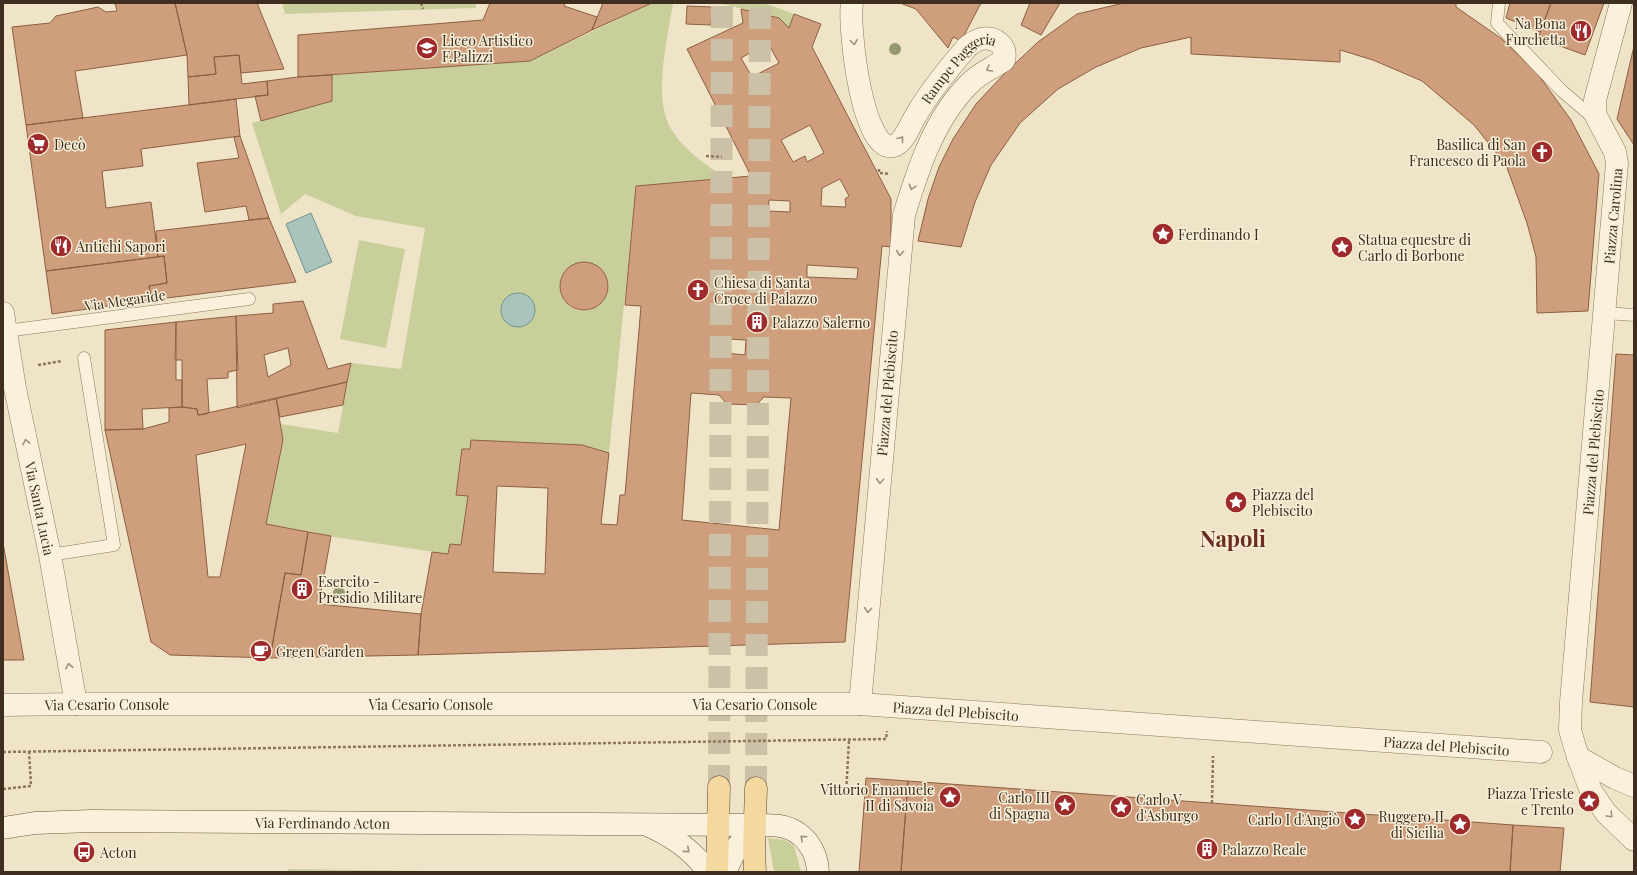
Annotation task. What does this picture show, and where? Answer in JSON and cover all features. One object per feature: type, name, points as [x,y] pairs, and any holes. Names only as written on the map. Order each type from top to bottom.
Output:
[{"type":"main road","points":[[717,872],[719,787]]},
{"type":"main road","points":[[755,872],[756,788]]},
{"type":"street","name":"Piazza Carolina","points":[[1605,313],[1617,163],[1615,152],[1595,112],[1595,100],[1621,3]]},
{"type":"street","name":"Rampe Paggeria","points":[[848,4],[852,21],[859,83],[863,101],[876,136],[886,146],[900,143],[923,102],[967,46],[974,41],[988,39],[998,42],[1005,51],[1004,60],[969,83],[947,112],[920,165],[904,215]]},
{"type":"street","name":"Piazza del Plebiscito","points":[[904,215],[860,704],[1541,752]]},
{"type":"street","name":"Piazza del Plebiscito","points":[[1578,757],[1570,730],[1571,711],[1605,313]]},
{"type":"street","name":"Via Santa Lucia","points":[[4,322],[15,388],[50,555],[76,704]]},
{"type":"street","name":"Via Cesario Console","points":[[3,705],[860,704]]},
{"type":"street","points":[[1578,757],[1615,778],[1634,786]]},
{"type":"street","points":[[1578,757],[1591,791],[1606,812],[1634,840]]},
{"type":"street","name":"Via Ferdinando Acton","points":[[3,828],[35,823],[92,821],[642,823],[780,826],[797,833],[806,840],[813,849],[818,863],[818,872]]},
{"type":"street","points":[[642,823],[672,838],[697,859],[708,872]]},
{"type":"street","points":[[724,872],[737,847],[755,825]]},
{"type":"lane","points":[[1499,3],[1497,23],[1562,91],[1600,123]]},
{"type":"lane","name":"Via Megaride","points":[[4,322],[249,298]]},
{"type":"lane","points":[[1605,313],[1634,315]]},
{"type":"lane","points":[[50,555],[114,544],[84,358]]},
{"type":"path","points":[[421,3],[423,9]]},
{"type":"path","points":[[706,156],[722,157]]},
{"type":"path","points":[[13,369],[84,358]]},
{"type":"path","points":[[3,752],[886,739],[888,706]]},
{"type":"path","points":[[1212,803],[1213,729]]},
{"type":"path","points":[[846,794],[849,740]]},
{"type":"path","points":[[3,789],[31,786],[29,751]]},
{"type":"green space","points":[[282,3],[477,3],[475,8],[285,14]]},
{"type":"green space","points":[[652,3],[673,3],[663,69],[663,104],[666,119],[678,139],[690,152],[726,178],[636,186],[609,453],[582,445],[471,440],[470,449],[462,449],[456,494],[468,496],[461,545],[450,544],[448,554],[334,537],[266,524],[283,440],[281,424],[338,433],[351,363],[401,369],[425,228],[356,216],[305,194],[281,214],[252,123],[332,101],[332,75],[530,61]],"holes":[[[585,262],[600,268],[607,278],[608,288],[604,299],[596,307],[586,311],[574,309],[564,300],[561,293],[560,287],[564,275],[573,267]]]},
{"type":"green space","points":[[719,3],[765,3],[794,14],[789,28],[779,18]]},
{"type":"green space","points":[[359,240],[405,249],[386,348],[340,339]]},
{"type":"green space","points":[[768,838],[785,840],[794,846],[801,872],[774,872]]},
{"type":"green space","points":[[288,869],[493,872],[288,872]]},
{"type":"water","points":[[311,213],[332,262],[306,273],[286,224]]},
{"type":"water","points":[[515,293],[521,293],[530,298],[534,304],[534,316],[530,322],[521,327],[515,327],[506,322],[501,313],[501,307],[506,298]]},
{"type":"building","points":[[115,3],[175,3],[187,55],[75,71],[83,118],[26,125],[12,27],[50,23],[56,16],[98,7],[106,12],[117,11]]},
{"type":"building","points":[[175,3],[257,3],[284,69],[241,73],[239,55],[214,57],[216,74],[188,77],[187,55]]},
{"type":"building","name":"Liceo Artistico F.Palizzi","points":[[490,3],[565,3],[564,6],[597,17],[592,30],[530,61],[298,77],[298,35],[483,20]]},
{"type":"building","points":[[603,3],[652,3],[592,30]]},
{"type":"building","points":[[900,3],[981,3],[961,41],[953,37],[948,48],[916,9]]},
{"type":"building","points":[[1030,3],[1060,3],[1041,35],[1021,25]]},
{"type":"building","name":"Basilica di San Francesco di Paola","points":[[1124,3],[1456,3],[1456,7],[1502,39],[1537,73],[1571,120],[1599,174],[1588,311],[1537,313],[1536,257],[1527,223],[1506,165],[1474,125],[1422,81],[1373,60],[1340,50],[1340,62],[1191,54],[1191,37],[1141,48],[1096,67],[1058,89],[1020,123],[991,165],[975,202],[961,247],[918,241],[928,199],[939,167],[953,139],[976,104],[1005,73],[1038,42],[1077,14]]},
{"type":"building","points":[[1510,3],[1551,3],[1540,32],[1506,18]]},
{"type":"building","points":[[1551,3],[1604,3],[1585,55],[1538,38]]},
{"type":"building","points":[[687,6],[712,7],[711,25],[686,24]]},
{"type":"building","name":"Palazzo Salerno","points":[[741,9],[779,18],[789,28],[794,14],[821,24],[812,47],[891,199],[891,247],[882,246],[845,642],[418,655],[421,614],[432,552],[448,554],[450,544],[461,545],[468,496],[456,495],[462,449],[470,449],[471,440],[582,445],[609,453],[601,524],[617,525],[620,495],[625,495],[641,306],[625,305],[636,186],[751,176],[687,49],[743,23]],"holes":[[[768,43],[779,63],[752,77],[741,58]],[[810,125],[824,153],[807,162],[805,156],[793,162],[781,140]],[[840,179],[849,196],[845,199],[846,207],[821,206],[822,188]],[[769,200],[790,201],[790,212],[768,211]],[[807,265],[858,268],[857,279],[807,277]],[[727,339],[746,340],[745,355],[725,353]],[[691,393],[719,395],[727,404],[756,405],[764,397],[791,398],[779,530],[682,520]],[[497,486],[548,488],[545,574],[493,572]]]},
{"type":"building","points":[[1634,46],[1634,145],[1617,119]]},
{"type":"building","points":[[239,55],[242,84],[267,81],[268,95],[189,105],[188,77],[216,74],[214,57]]},
{"type":"building","points":[[332,75],[332,101],[261,121],[255,96],[268,95],[267,81]]},
{"type":"building","points":[[236,99],[240,136],[141,149],[143,166],[102,171],[106,208],[151,202],[158,257],[46,271],[26,125]]},
{"type":"building","points":[[240,136],[269,218],[249,220],[246,206],[205,212],[197,163],[239,158],[234,137]]},
{"type":"building","points":[[269,218],[296,282],[151,300],[149,286],[167,283],[164,256],[158,257],[156,231]]},
{"type":"building","points":[[164,256],[167,283],[149,286],[151,300],[52,314],[46,271]]},
{"type":"building","points":[[584,262],[593,264],[601,269],[606,277],[608,286],[606,295],[601,303],[593,308],[584,310],[575,308],[567,303],[562,295],[560,286],[562,277],[567,269],[575,264]]},
{"type":"building","points":[[303,301],[328,369],[351,363],[347,382],[237,408],[236,316],[273,313],[273,304]],"holes":[[[288,348],[291,365],[268,377],[264,355]]]},
{"type":"building","points":[[236,316],[238,370],[228,372],[228,378],[207,379],[209,411],[207,414],[198,415],[197,409],[182,407],[182,360],[175,360],[176,322]]},
{"type":"building","points":[[176,322],[176,380],[182,380],[182,407],[142,409],[143,429],[105,430],[105,330]]},
{"type":"building","points":[[1616,354],[1634,355],[1634,707],[1590,702]]},
{"type":"building","points":[[347,382],[343,405],[280,417],[276,398]]},
{"type":"building","points":[[276,398],[283,440],[266,524],[308,532],[301,575],[285,573],[270,658],[170,655],[151,642],[105,430],[143,429],[169,422],[169,408],[182,407],[197,409],[198,415]],"holes":[[[246,444],[220,577],[208,577],[196,455]]]},
{"type":"building","name":"Esercito - Presidio Militare","points":[[308,532],[331,536],[319,604],[421,614],[418,655],[270,658],[285,573],[301,575]]},
{"type":"building","points":[[3,543],[24,660],[3,660]]},
{"type":"building","points":[[866,778],[908,781],[901,872],[859,872]]},
{"type":"building","name":"Palazzo Reale","points":[[908,781],[1513,825],[1510,872],[901,872]]},
{"type":"building","points":[[1513,825],[1564,828],[1560,872],[1510,872]]},
{"type":"tunnel","points":[[719,787],[722,3]]},
{"type":"tunnel","points":[[756,788],[760,3]]},
{"type":"place","name":"Na Bona Furchetta","points":[[1581,31]]},
{"type":"place","name":"Liceo Artistico F.Palizzi","points":[[427,48]]},
{"type":"place","name":"Decò","points":[[38,144]]},
{"type":"place","name":"Basilica di San Francesco di Paola","points":[[1542,152]]},
{"type":"place","name":"Ferdinando I","points":[[1163,234]]},
{"type":"place","name":"Antichi Sapori","points":[[61,246]]},
{"type":"place","name":"Statua equestre di Carlo di Borbone","points":[[1342,247]]},
{"type":"place","name":"Chiesa di Santa Croce di Palazzo","points":[[698,290]]},
{"type":"place","name":"Palazzo Salerno","points":[[757,322]]},
{"type":"place","name":"Piazza del Plebiscito","points":[[1236,502]]},
{"type":"place","name":"Esercito - Presidio Militare","points":[[302,589]]},
{"type":"place","name":"Green Garden","points":[[261,651]]},
{"type":"place","name":"Vittorio Emanuele II di Savoia","points":[[950,797]]},
{"type":"place","name":"Piazza Trieste e Trento","points":[[1589,801]]},
{"type":"place","name":"Carlo III di Spagna","points":[[1065,805]]},
{"type":"place","name":"Carlo V d'Asburgo","points":[[1121,807]]},
{"type":"place","name":"Carlo I d'Angiò","points":[[1355,819]]},
{"type":"place","name":"Ruggero II di Sicilia","points":[[1460,824]]},
{"type":"place","name":"Palazzo Reale","points":[[1207,849]]},
{"type":"place","name":"Acton","points":[[84,852]]},
{"type":"district","name":"Napoli","points":[[1233,538]]}]
